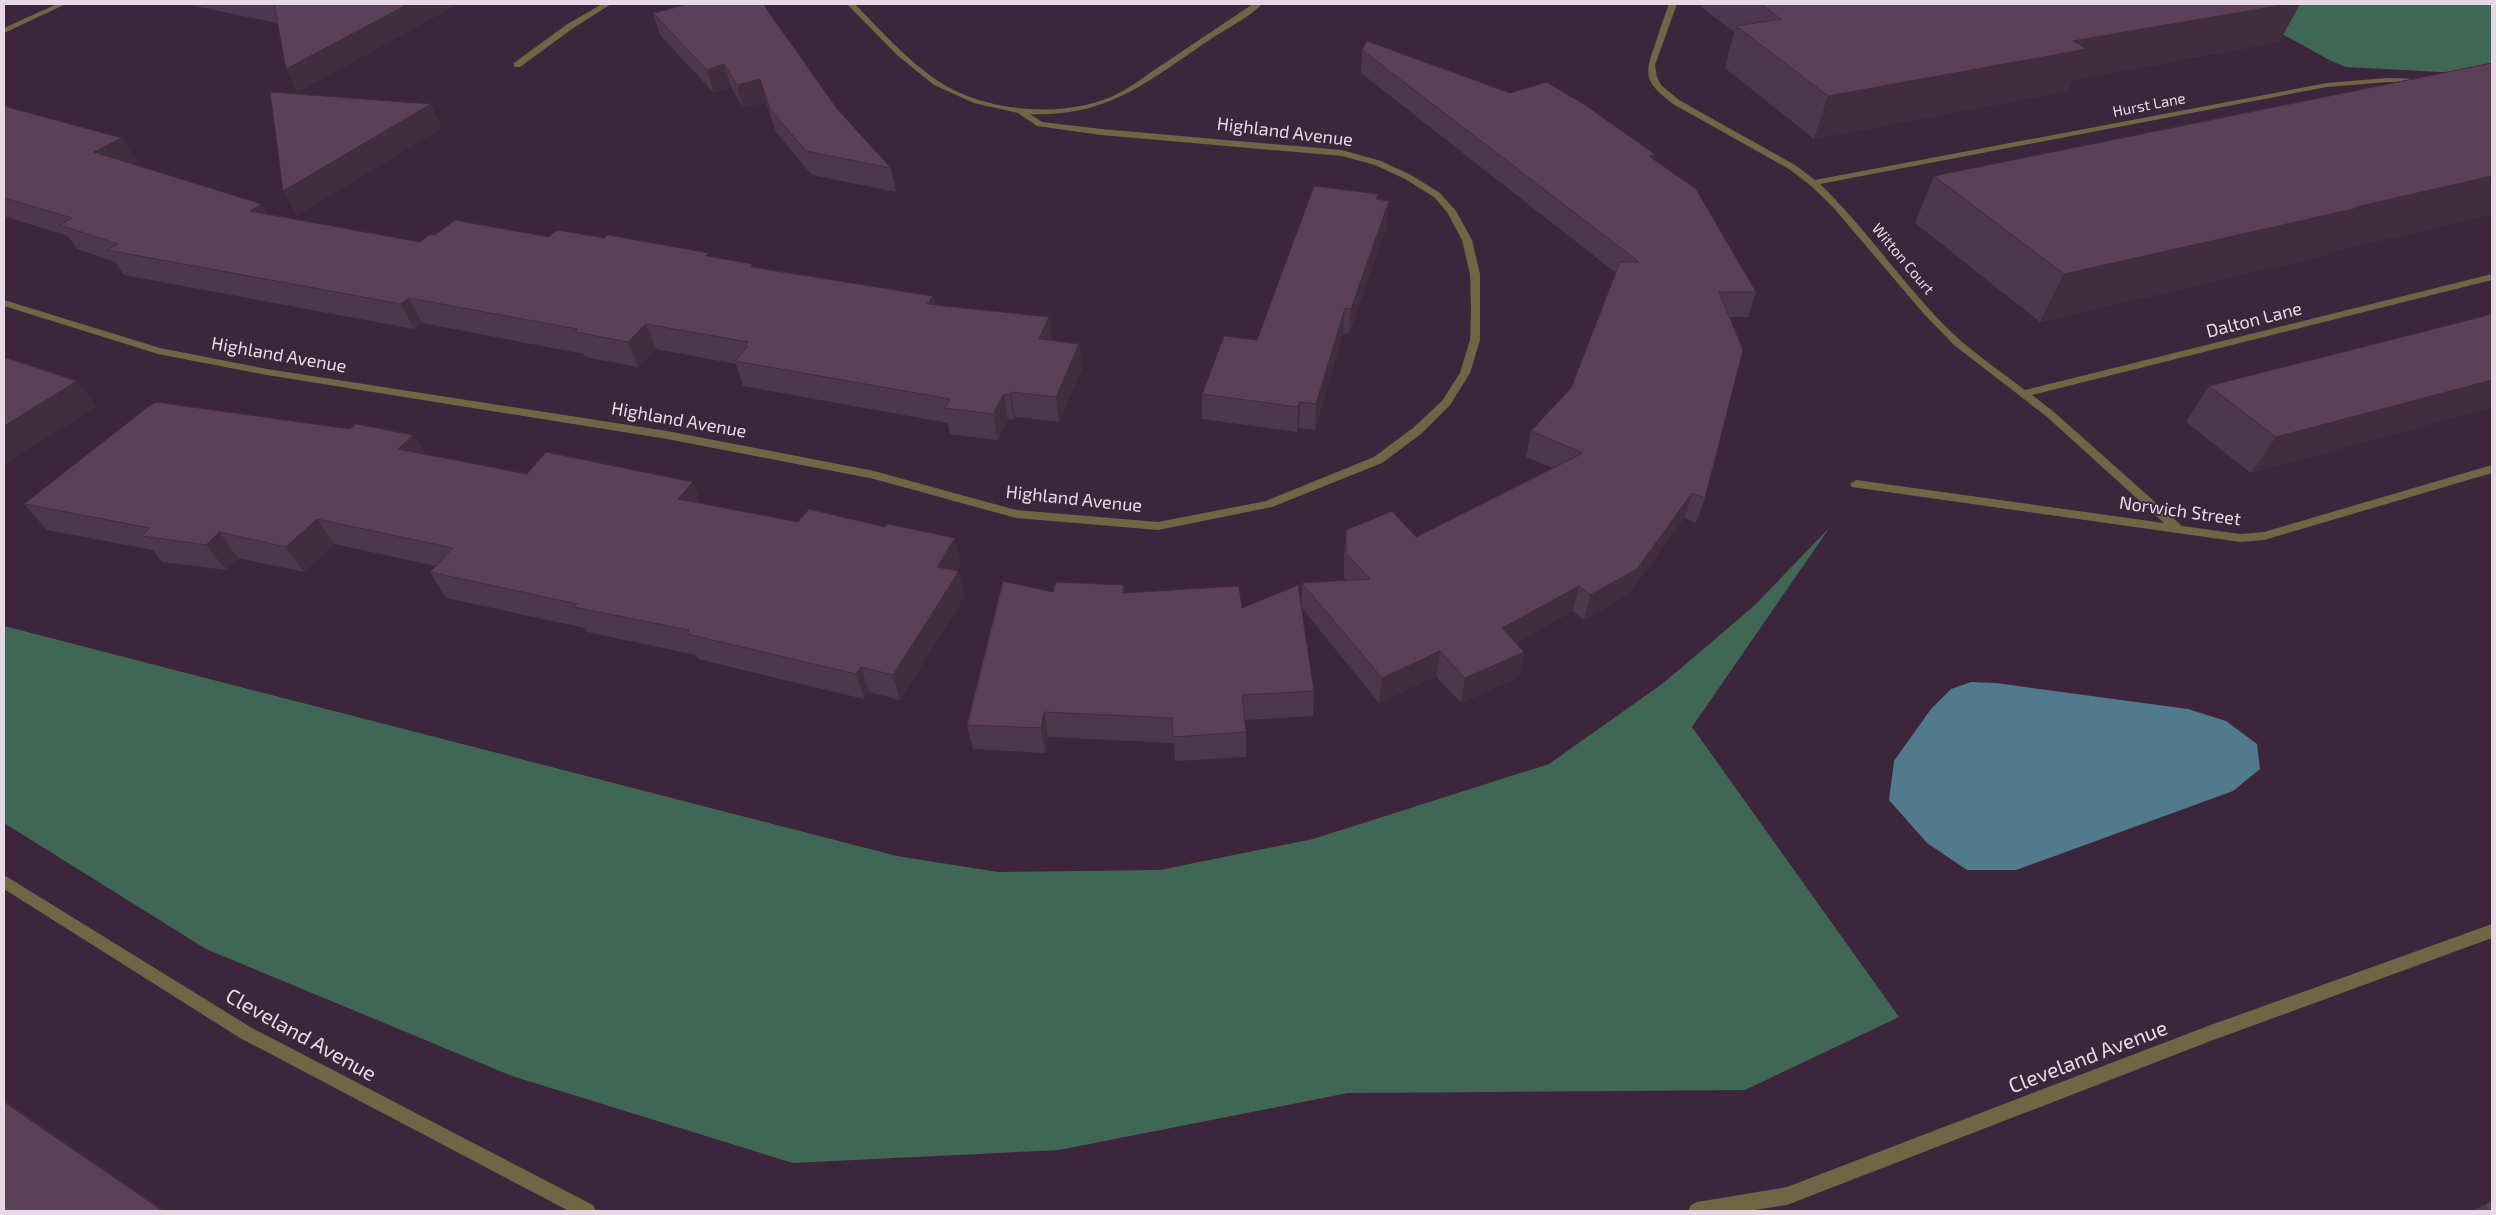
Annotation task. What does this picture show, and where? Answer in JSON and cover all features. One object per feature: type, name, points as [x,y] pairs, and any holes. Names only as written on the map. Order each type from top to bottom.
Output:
[{"type":"street","points":[[4,31],[62,4]]},
{"type":"street","points":[[517,65],[569,27],[607,4]]},
{"type":"street","points":[[851,4],[899,52],[932,81],[960,95],[1000,108],[1022,112],[1052,112],[1077,109],[1114,98],[1258,4]]},
{"type":"street","name":"Witton Court","points":[[1673,4],[1651,65],[1654,83],[1676,102],[1792,167],[1813,183],[1835,204],[1928,312],[1958,343],[2050,414],[2178,529]]},
{"type":"street","name":"Hurst Lane","points":[[1813,183],[2327,85],[2387,80],[2434,82]]},
{"type":"street","name":"Highland Avenue","points":[[4,302],[158,351],[267,372],[666,435],[874,475],[1016,514],[1085,521],[1158,526],[1268,504],[1378,460],[1417,431],[1446,403],[1465,373],[1475,340],[1475,274],[1467,240],[1451,211],[1437,195],[1408,177],[1378,163],[1342,153],[1092,131],[1040,124],[1022,112]]},
{"type":"street","name":"Dalton Lane","points":[[2022,394],[2492,276]]},
{"type":"street","name":"Norwich Street","points":[[1856,484],[2241,538],[2264,536],[2492,469]]},
{"type":"street","name":"Cleveland Avenue","points":[[4,881],[246,1033],[587,1211]]},
{"type":"street","name":"Cleveland Avenue","points":[[1697,1211],[1787,1196],[2208,1034],[2492,931]]},
{"type":"green space","points":[[2228,4],[2492,4],[2492,79],[2459,73],[2346,67],[2331,61]]},
{"type":"green space","points":[[1830,527],[1692,727],[1899,1017],[1745,1090],[1348,1093],[1059,1150],[793,1163],[512,1076],[206,949],[4,823],[4,626],[897,856],[998,872],[1160,870],[1313,839],[1549,764],[1662,684],[1700,652],[1755,605]]},
{"type":"water","points":[[1971,682],[1996,683],[2188,709],[2226,721],[2257,744],[2260,769],[2233,791],[2016,870],[1967,870],[1927,843],[1889,800],[1894,761],[1931,709],[1951,689]]},
{"type":"building","points":[[274,4],[408,4],[286,69]]},
{"type":"building","points":[[689,4],[763,4],[838,110],[891,168],[806,151],[770,109],[760,79],[737,85],[724,64],[707,70],[653,13]]},
{"type":"building","points":[[1761,4],[2288,4],[2073,41],[2087,49],[1828,96],[1736,26],[1781,19]]},
{"type":"building","points":[[1367,41],[1510,93],[1546,82],[1582,103],[1655,154],[1649,156],[1696,189],[1756,292],[1719,292],[1743,350],[1705,498],[1692,493],[1637,569],[1590,595],[1579,586],[1502,628],[1524,652],[1465,678],[1440,651],[1382,678],[1302,583],[1370,579],[1346,553],[1346,530],[1392,511],[1416,537],[1583,453],[1531,431],[1571,388],[1620,262],[1639,262],[1362,50]]},
{"type":"building","points":[[2492,63],[2492,176],[2064,274],[1934,176]]},
{"type":"building","points":[[270,92],[431,104],[283,191]]},
{"type":"building","points":[[4,106],[122,138],[94,152],[262,204],[250,211],[420,242],[430,234],[435,235],[455,220],[549,237],[557,230],[604,238],[608,235],[709,253],[706,256],[753,264],[751,267],[933,296],[927,304],[1049,317],[1039,339],[1079,344],[1056,397],[1011,392],[1010,395],[1004,394],[993,414],[945,408],[950,399],[735,361],[748,346],[745,345],[748,342],[646,324],[628,342],[575,332],[577,329],[409,298],[401,304],[107,250],[118,244],[60,225],[72,218],[4,198]]},
{"type":"building","points":[[1314,186],[1378,194],[1376,199],[1389,201],[1351,309],[1345,308],[1316,404],[1300,402],[1298,407],[1202,394],[1224,336],[1257,340]]},
{"type":"building","points":[[2492,314],[2492,380],[2276,437],[2209,386]]},
{"type":"building","points":[[4,357],[77,381],[4,426]]},
{"type":"building","points":[[156,402],[350,429],[356,424],[413,435],[398,449],[527,474],[546,452],[693,482],[678,499],[798,522],[809,509],[885,527],[888,524],[955,538],[937,567],[959,571],[893,675],[861,667],[856,674],[687,634],[689,630],[574,607],[577,604],[430,572],[453,548],[317,519],[286,547],[219,532],[206,545],[142,536],[150,528],[24,504]]},
{"type":"building","points":[[1003,581],[1053,592],[1056,582],[1124,585],[1122,593],[1239,586],[1242,608],[1298,585],[1314,691],[1242,695],[1246,732],[1173,737],[1172,718],[1044,712],[1041,728],[967,725]]},
{"type":"building","points":[[4,1102],[163,1211],[4,1211]]},
{"type":"building","points":[[2492,1201],[2492,1211],[2490,1211],[2484,1205]]}]
